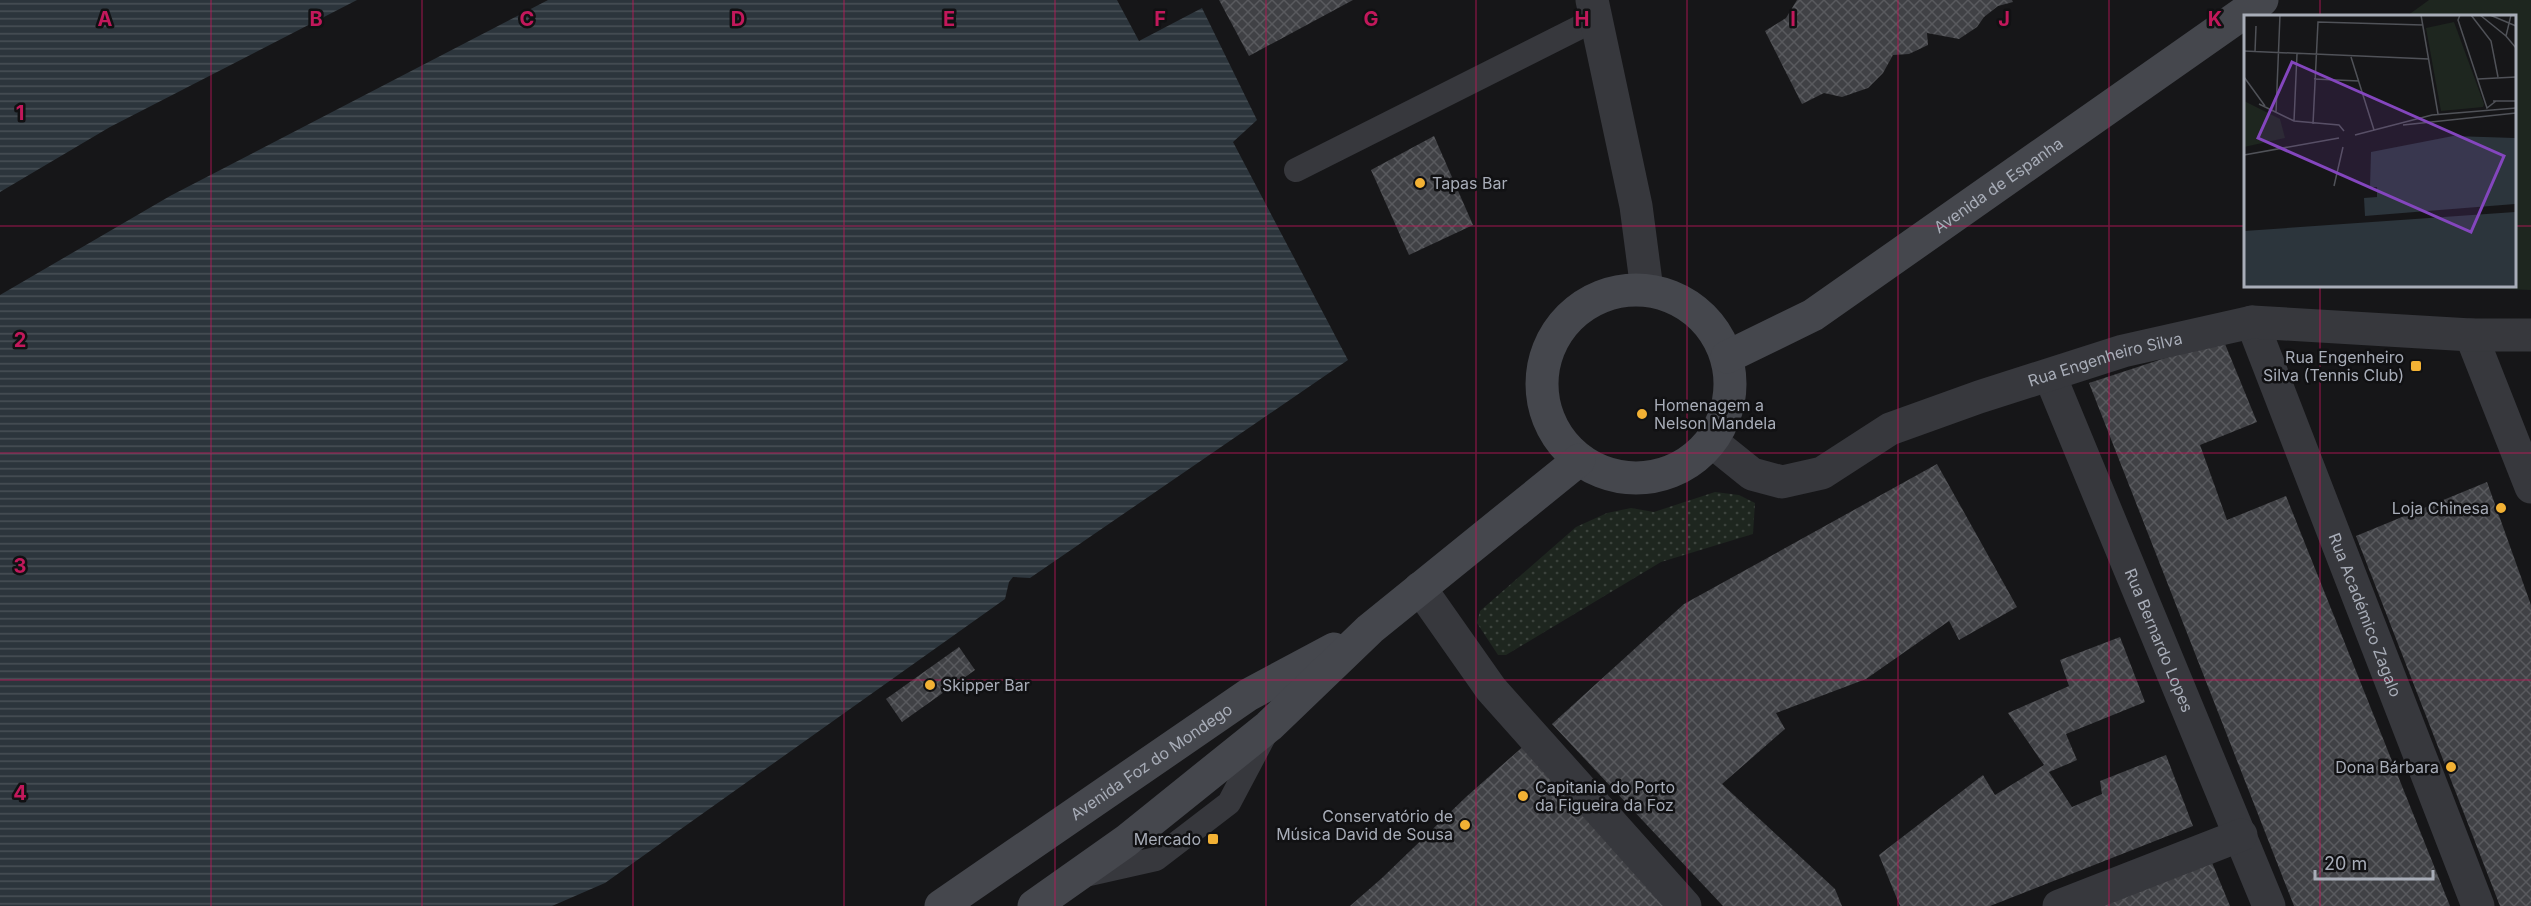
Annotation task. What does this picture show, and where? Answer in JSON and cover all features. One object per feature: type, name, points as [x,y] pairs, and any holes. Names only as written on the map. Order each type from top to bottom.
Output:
[{"type":"main road","name":"Avenida de Espanha","points":[[1727,357],[1813,315],[2262,0]]},
{"type":"main road","points":[[1647,290],[1669,295],[1694,309],[1711,326],[1727,357],[1731,386],[1725,415],[1711,441],[1690,462],[1664,475],[1635,479],[1605,474],[1579,460],[1559,440],[1545,414],[1540,381],[1547,350],[1562,324],[1584,304],[1611,292],[1647,290]]},
{"type":"main road","name":"Avenida Foz do Mondego","points":[[1034,906],[1126,842],[1269,726],[1370,629],[1579,460]]},
{"type":"main road","name":"Avenida Foz do Mondego","points":[[941,906],[1248,695],[1370,629]]},
{"type":"street","points":[[1594,10],[1636,206],[1647,290]]},
{"type":"street","name":"Rua Engenheiro Silva","points":[[1711,441],[1752,474],[1782,482],[1822,472],[1890,429],[1979,397],[2123,351],[2252,322],[2471,335],[2531,335]]},
{"type":"street","name":"Rua Académico Zagalo","points":[[2252,322],[2478,906]]},
{"type":"street","points":[[2471,335],[2531,487]]},
{"type":"street","name":"Rua Bernardo Lopes","points":[[2050,376],[2269,906]]},
{"type":"street","points":[[1420,588],[1491,689],[1685,906]]},
{"type":"street","points":[[2059,906],[2241,835]]},
{"type":"lane","points":[[1296,170],[1594,10]]},
{"type":"shaded area","points":[[0,0],[357,0],[110,127],[0,192]]},
{"type":"shaded area","points":[[548,0],[1117,0],[1139,41],[1202,8],[1257,120],[1233,142],[1348,360],[1030,578],[1013,577],[1009,582],[1005,599],[605,883],[552,906],[0,906],[0,295],[170,196]]},
{"type":"shaded area","points":[[2429,0],[2531,0],[2531,290],[2425,286],[2516,286],[2516,15],[2408,15]]},
{"type":"shaded area","points":[[1715,492],[1739,495],[1755,503],[1753,534],[1661,562],[1506,655],[1498,655],[1477,623],[1480,611],[1576,527],[1607,513],[1631,508],[1654,512]]},
{"type":"building","points":[[1219,0],[1353,0],[1249,56]]},
{"type":"building","points":[[1797,0],[2012,0],[2013,2],[1998,6],[1984,17],[1977,27],[1959,39],[1927,33],[1928,45],[1909,54],[1893,55],[1883,73],[1868,88],[1842,97],[1824,93],[1802,104],[1765,31],[1786,18]]},
{"type":"building","points":[[1434,136],[1473,225],[1409,255],[1371,170]]},
{"type":"building","points":[[2223,339],[2257,422],[2200,445],[2227,520],[2286,496],[2450,906],[2294,906],[2089,383]]},
{"type":"building","points":[[1937,464],[2017,607],[1959,640],[1949,621],[1866,679],[1776,713],[1785,729],[1722,784],[1835,889],[1842,906],[1723,906],[1552,724],[1684,604]]},
{"type":"building","points":[[2487,482],[2531,605],[2531,906],[2500,906],[2356,536]]},
{"type":"building","points":[[2120,637],[2145,702],[2066,734],[2077,760],[2049,772],[2072,807],[2102,794],[2100,781],[2166,755],[2193,826],[1990,906],[1900,906],[1879,855],[1983,775],[1995,795],[2044,765],[2008,713],[2069,686],[2060,660]]},
{"type":"building","name":"Skipper Bar","points":[[959,647],[975,670],[902,722],[886,699]]},
{"type":"building","points":[[1527,743],[1677,906],[1350,906],[1466,797]]},
{"type":"building","points":[[2208,853],[2230,906],[2097,906]]},
{"type":"place","name":"Tapas Bar","points":[[1420,183]]},
{"type":"place","name":"Rua Engenheiro Silva (Tennis Club)","points":[[2416,366]]},
{"type":"place","name":"Homenagem a Nelson Mandela","points":[[1642,414]]},
{"type":"place","name":"Loja Chinesa","points":[[2501,508]]},
{"type":"place","name":"Skipper Bar","points":[[930,685]]},
{"type":"place","name":"Dona Bárbara","points":[[2451,767]]},
{"type":"place","name":"Capitania do Porto da Figueira da Foz","points":[[1523,796]]},
{"type":"place","name":"Conservatório de Música David de Sousa","points":[[1465,825]]},
{"type":"place","name":"Mercado","points":[[1213,839]]}]
